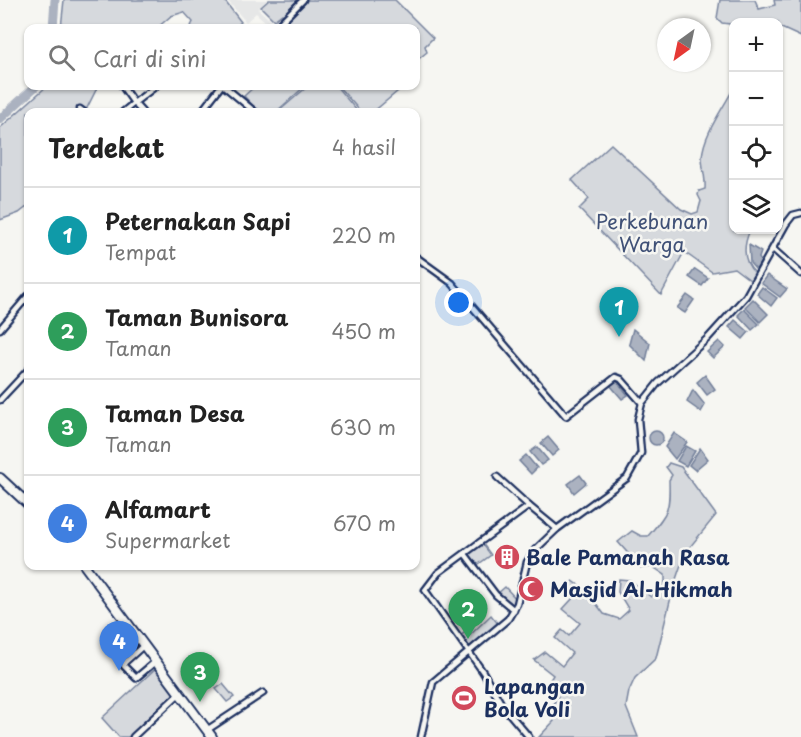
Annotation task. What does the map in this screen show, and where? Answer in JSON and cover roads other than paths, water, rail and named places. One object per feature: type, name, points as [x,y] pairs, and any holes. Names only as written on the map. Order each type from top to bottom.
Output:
[{"type":"main road","points":[[0,478],[24,500]]},
{"type":"main road","points":[[88,570],[210,734]]},
{"type":"street","points":[[279,24],[303,0]]},
{"type":"street","points":[[125,90],[138,108]]},
{"type":"street","points":[[128,108],[151,90]]},
{"type":"street","points":[[204,108],[219,90]]},
{"type":"street","points":[[227,90],[250,108]]},
{"type":"street","points":[[421,737],[431,686],[468,651],[505,622],[514,610],[528,559],[557,529],[616,488],[630,473],[641,453],[638,419],[642,403],[658,383],[741,305],[760,275],[790,218],[801,213]]},
{"type":"street","points":[[773,249],[801,274]]},
{"type":"street","points":[[420,260],[452,284],[566,415],[616,377],[642,403]]},
{"type":"street","points":[[0,329],[24,301]]},
{"type":"street","points":[[0,400],[24,374]]},
{"type":"street","points":[[497,477],[557,529]]},
{"type":"street","points":[[529,506],[438,573],[425,590],[502,705],[529,737]]},
{"type":"street","points":[[465,554],[496,595],[514,610]]},
{"type":"street","points":[[144,645],[124,663],[127,671],[136,678],[156,661]]},
{"type":"street","points":[[133,737],[180,693]]},
{"type":"street","points":[[210,734],[263,693]]},
{"type":"waterway","points":[[53,24],[55,0]]},
{"type":"waterway","points":[[0,119],[32,90]]},
{"type":"place","name":"Peternakan Sapi","points":[[619,337]]},
{"type":"place","name":"Bale Pamanah Rasa","points":[[507,557]]},
{"type":"place","name":"Masjid Al-Hikmah","points":[[531,589]]},
{"type":"place","name":"Taman Bunisora","points":[[468,639]]},
{"type":"place","name":"Alfamart","points":[[119,671]]},
{"type":"place","name":"Lapangan Bola Voli","points":[[464,698]]},
{"type":"place","name":"Taman Desa","points":[[200,702]]},
{"type":"park label","name":"Perkebunan Warga","points":[[652,232]]}]
